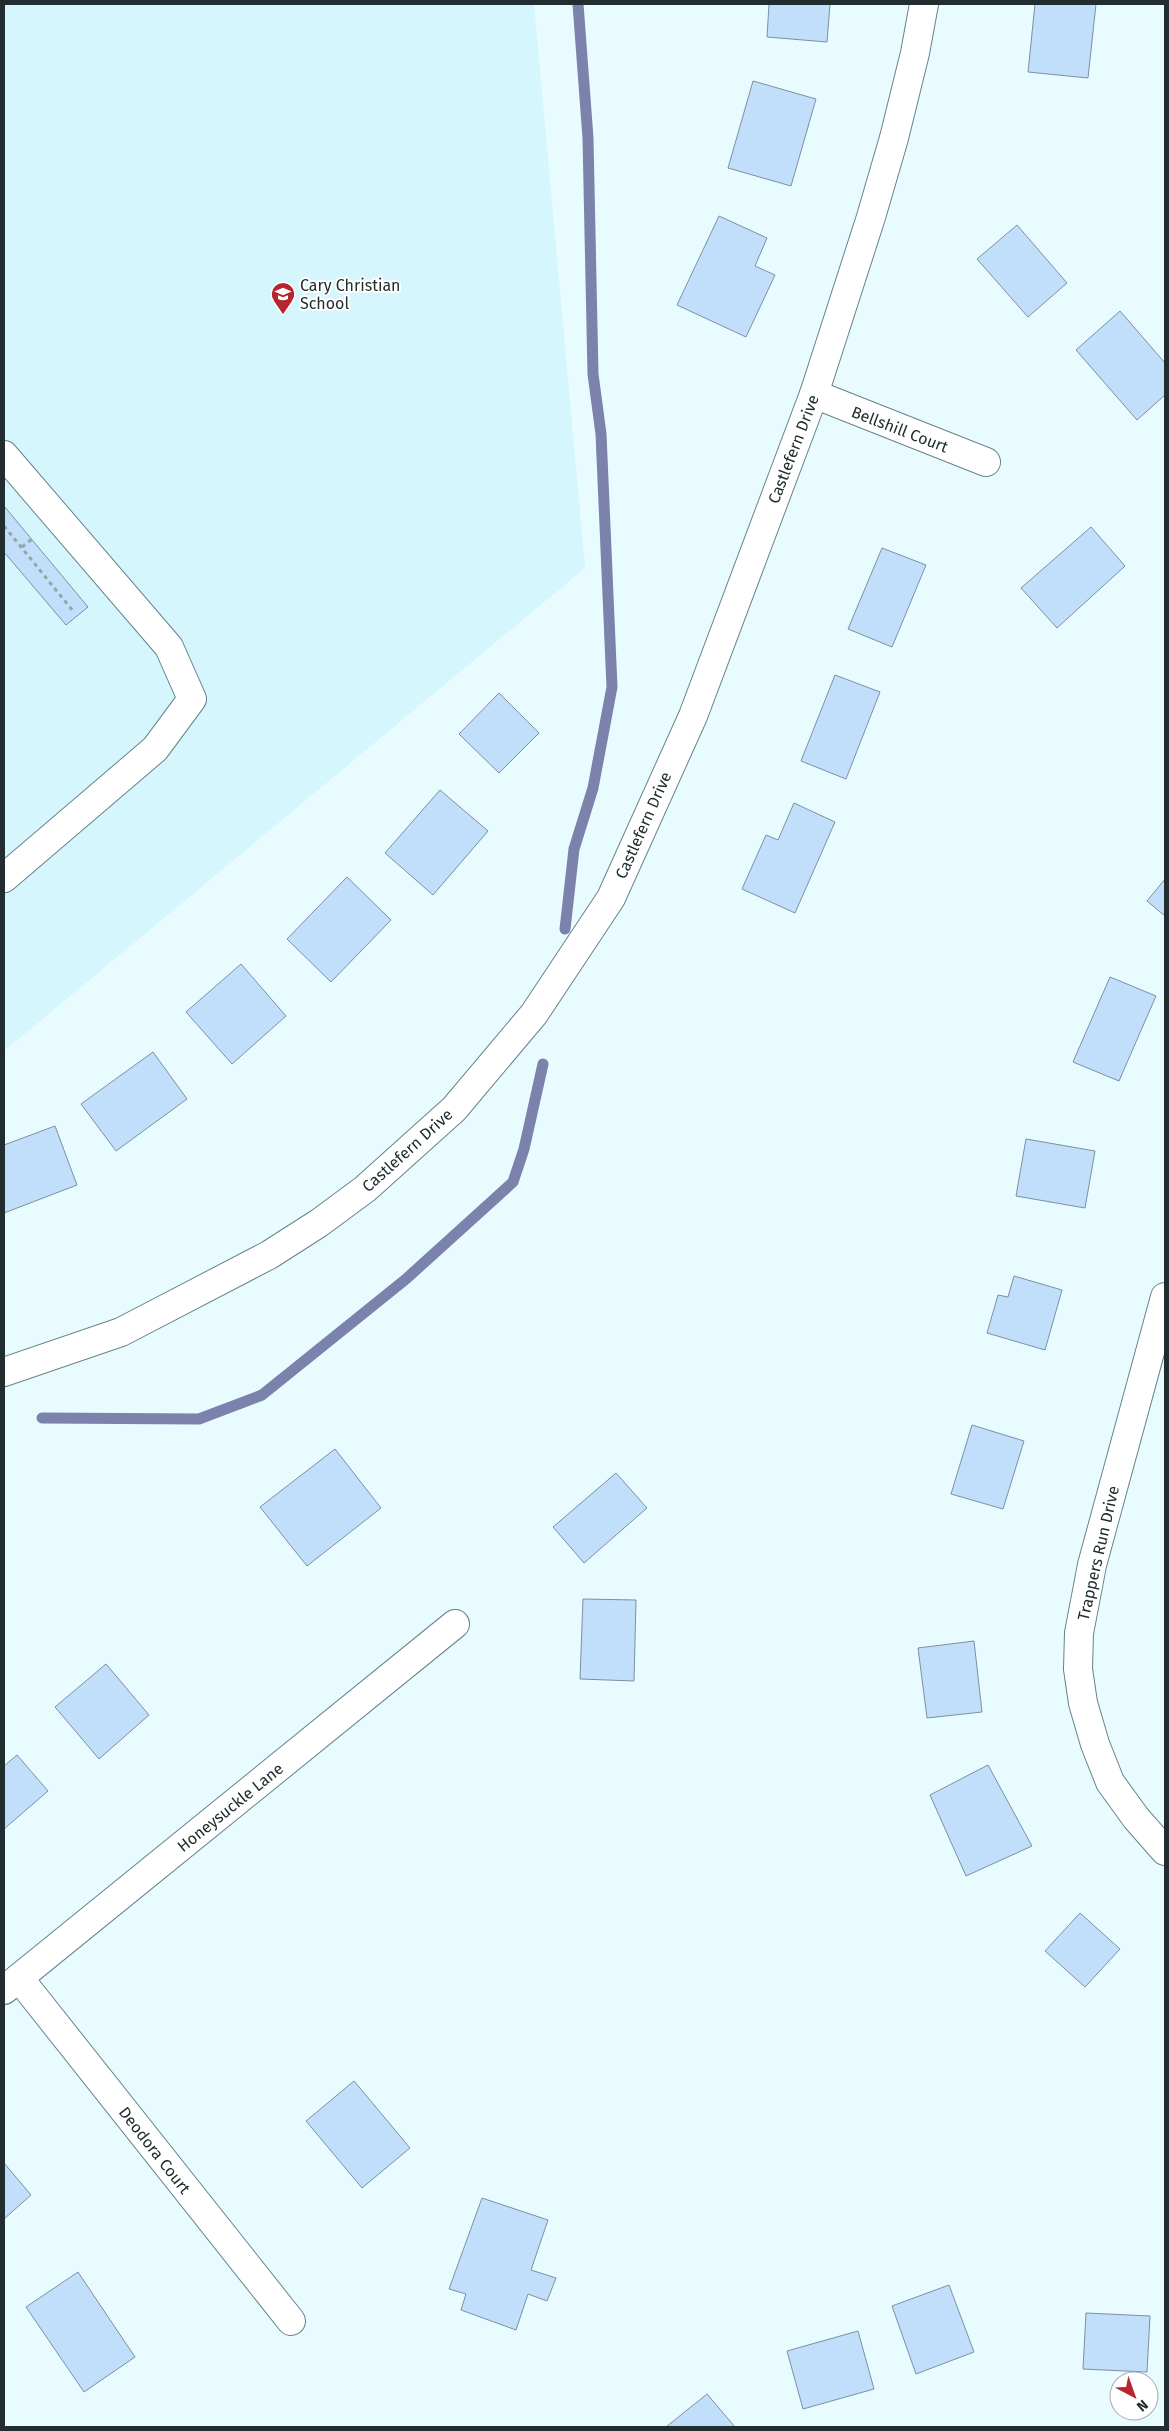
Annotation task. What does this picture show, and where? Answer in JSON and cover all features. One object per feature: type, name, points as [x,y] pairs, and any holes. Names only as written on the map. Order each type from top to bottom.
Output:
[{"type":"street","name":"Castlefern Drive","points":[[4,1372],[121,1332],[269,1255],[334,1211],[410,1150],[454,1109],[534,1014],[611,898],[693,716],[814,394],[872,217],[915,53],[924,4]]},
{"type":"street","name":"Bellshill Court","points":[[814,394],[986,462]]},
{"type":"street","points":[[4,455],[169,647],[192,699],[155,749],[4,878]]},
{"type":"street","name":"Trappers Run Drive","points":[[1165,1297],[1092,1565],[1079,1634],[1078,1669],[1085,1711],[1094,1744],[1110,1782],[1136,1818],[1165,1851]]},
{"type":"street","name":"Honeysuckle Lane","points":[[11,1984],[455,1624]]},
{"type":"street","name":"Deodora Court","points":[[11,1984],[291,2321]]},
{"type":"path","points":[[4,526],[72,611]]},
{"type":"path","points":[[22,547],[38,534]]},
{"type":"shaded area","name":"Cary Christian School","points":[[4,4],[534,4],[585,568],[4,1051]]},
{"type":"building","points":[[769,4],[830,4],[827,42],[767,37]]},
{"type":"building","points":[[1035,4],[1096,4],[1088,78],[1028,72]]},
{"type":"building","points":[[753,81],[816,99],[791,186],[728,168]]},
{"type":"building","points":[[719,216],[767,238],[755,266],[775,275],[746,337],[677,305]]},
{"type":"building","points":[[1017,225],[1067,283],[1028,317],[977,259]]},
{"type":"building","points":[[1120,311],[1165,363],[1165,395],[1137,420],[1076,350]]},
{"type":"building","points":[[4,506],[88,607],[66,625],[4,552]]},
{"type":"building","points":[[1091,527],[1125,566],[1057,628],[1021,588]]},
{"type":"building","points":[[882,548],[926,565],[892,647],[848,629]]},
{"type":"building","points":[[835,675],[880,692],[846,779],[801,761]]},
{"type":"building","points":[[499,693],[539,733],[499,773],[459,734]]},
{"type":"building","points":[[440,790],[488,831],[433,895],[385,853]]},
{"type":"building","points":[[794,803],[835,822],[795,913],[742,889],[766,835],[778,840]]},
{"type":"building","points":[[347,877],[391,920],[331,982],[287,939]]},
{"type":"building","points":[[1165,879],[1165,916],[1147,901]]},
{"type":"building","points":[[241,964],[286,1016],[232,1064],[186,1012]]},
{"type":"building","points":[[1110,977],[1156,996],[1119,1081],[1073,1062]]},
{"type":"building","points":[[153,1052],[187,1099],[116,1151],[81,1104]]},
{"type":"building","points":[[55,1126],[77,1185],[4,1213],[4,1145]]},
{"type":"building","points":[[1026,1139],[1095,1151],[1085,1208],[1016,1196]]},
{"type":"building","points":[[1014,1276],[1062,1290],[1045,1350],[987,1333],[998,1295],[1008,1297]]},
{"type":"building","points":[[972,1425],[1024,1441],[1003,1509],[951,1494]]},
{"type":"building","points":[[335,1449],[381,1508],[307,1566],[260,1507]]},
{"type":"building","points":[[616,1473],[647,1508],[584,1563],[553,1527]]},
{"type":"building","points":[[583,1599],[636,1600],[634,1681],[580,1679]]},
{"type":"building","points":[[974,1641],[982,1712],[927,1718],[918,1648]]},
{"type":"building","points":[[106,1664],[149,1715],[99,1759],[55,1707]]},
{"type":"building","points":[[17,1755],[48,1791],[4,1829],[4,1766]]},
{"type":"building","points":[[988,1765],[1032,1846],[966,1876],[930,1795]]},
{"type":"building","points":[[1080,1913],[1120,1949],[1085,1987],[1045,1951]]},
{"type":"building","points":[[354,2081],[410,2148],[362,2188],[306,2121]]},
{"type":"building","points":[[4,2163],[31,2195],[4,2219]]},
{"type":"building","points":[[482,2198],[548,2220],[531,2270],[556,2278],[547,2301],[528,2294],[516,2330],[461,2310],[466,2294],[449,2289]]},
{"type":"building","points":[[78,2272],[135,2357],[84,2392],[26,2307]]},
{"type":"building","points":[[949,2285],[974,2352],[916,2374],[892,2306]]},
{"type":"building","points":[[1086,2313],[1150,2316],[1147,2371],[1083,2369]]},
{"type":"building","points":[[858,2331],[874,2389],[803,2409],[787,2351]]},
{"type":"building","points":[[707,2394],[735,2427],[666,2427]]},
{"type":"waterway","points":[[565,929],[574,849],[593,788],[612,687],[601,434],[593,374],[588,138],[578,4]]},
{"type":"waterway","points":[[42,1418],[199,1419],[262,1395],[406,1279],[513,1182],[524,1149],[543,1064]]},
{"type":"place","name":"Cary Christian School","points":[[283,315]]}]
